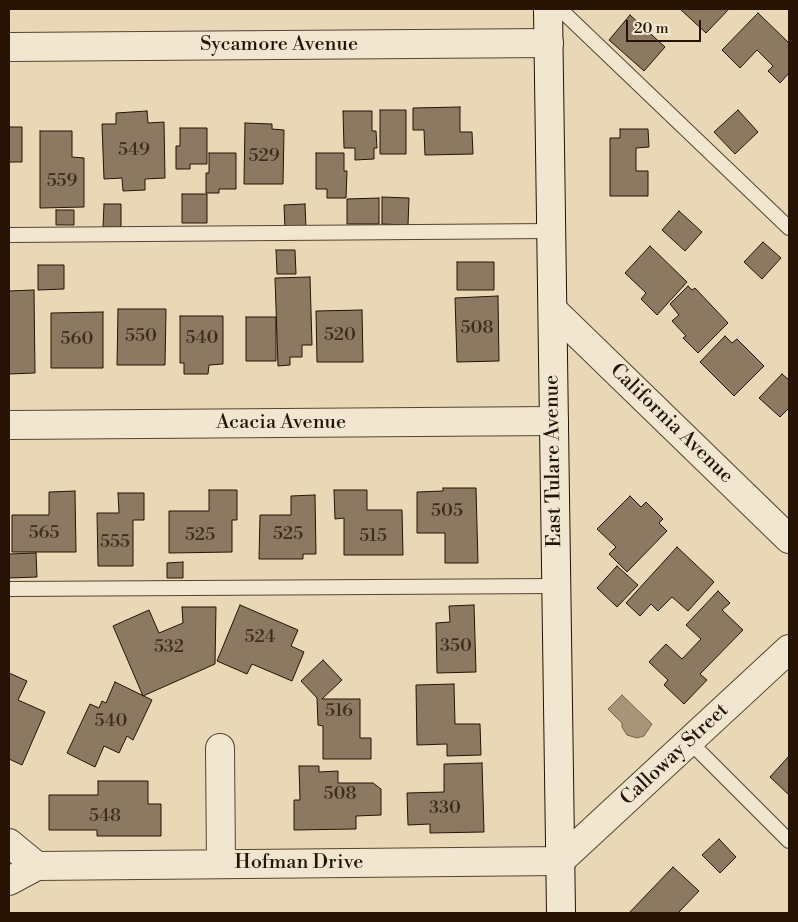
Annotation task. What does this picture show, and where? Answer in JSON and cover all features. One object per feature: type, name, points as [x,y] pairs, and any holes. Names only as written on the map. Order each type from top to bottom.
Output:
[{"type":"street","name":"East Tulare Avenue","points":[[548,9],[561,913]]},
{"type":"street","name":"Sycamore Avenue","points":[[9,47],[549,43]]},
{"type":"street","name":"California Avenue","points":[[553,310],[789,538]]},
{"type":"street","name":"Acacia Avenue","points":[[9,425],[554,421]]},
{"type":"street","name":"Calloway Street","points":[[560,861],[789,649]]},
{"type":"street","points":[[220,748],[221,864]]},
{"type":"street","points":[[9,843],[37,866]]},
{"type":"street","name":"Hofman Drive","points":[[9,881],[37,866],[560,861]]},
{"type":"lane","points":[[560,9],[789,228]]},
{"type":"lane","points":[[9,235],[552,230]]},
{"type":"lane","points":[[9,590],[556,586]]},
{"type":"lane","points":[[689,742],[789,841]]},
{"type":"shaded area","points":[[622,695],[652,724],[644,736],[637,738],[627,735],[622,727],[622,723],[608,709]]},
{"type":"building","points":[[680,9],[729,9],[706,33]]},
{"type":"building","points":[[758,13],[789,43],[789,73],[780,83],[768,71],[773,66],[757,50],[740,68],[722,50]]},
{"type":"building","points":[[630,15],[665,47],[644,71],[609,40]]},
{"type":"building","points":[[460,107],[460,132],[472,132],[473,154],[425,155],[424,130],[413,130],[413,108]]},
{"type":"building","points":[[380,110],[406,110],[406,154],[380,154]]},
{"type":"building","points":[[738,110],[758,132],[735,154],[714,132]]},
{"type":"building","points":[[147,111],[148,123],[164,122],[165,178],[145,179],[145,190],[123,191],[122,178],[104,179],[102,124],[116,124],[116,113]]},
{"type":"building","points":[[343,111],[372,111],[372,131],[376,131],[377,148],[374,148],[374,159],[355,160],[355,148],[344,148]]},
{"type":"building","points":[[245,123],[272,124],[272,129],[284,130],[283,184],[244,184]]},
{"type":"building","points":[[9,127],[22,127],[22,162],[9,162]]},
{"type":"building","points":[[180,128],[207,128],[207,164],[190,164],[190,169],[176,169],[176,146],[180,146]]},
{"type":"building","points":[[620,129],[648,129],[649,147],[636,148],[636,171],[648,171],[648,196],[610,196],[610,138],[620,138]]},
{"type":"building","points":[[40,131],[72,131],[72,157],[84,158],[84,207],[40,208]]},
{"type":"building","points":[[209,153],[236,153],[236,189],[219,189],[219,193],[206,193]]},
{"type":"building","points":[[316,153],[344,153],[344,171],[347,171],[346,198],[327,198],[327,189],[316,189]]},
{"type":"building","points":[[182,194],[207,194],[207,223],[182,223]]},
{"type":"building","points":[[382,197],[409,198],[408,225],[382,224]]},
{"type":"building","points":[[379,198],[379,224],[347,224],[347,199]]},
{"type":"building","points":[[104,204],[121,204],[121,227],[103,227]]},
{"type":"building","points":[[305,204],[306,228],[285,229],[284,205]]},
{"type":"building","points":[[56,210],[74,210],[74,225],[56,225]]},
{"type":"building","points":[[679,211],[702,232],[685,251],[662,230]]},
{"type":"building","points":[[763,242],[781,258],[762,279],[744,262]]},
{"type":"building","points":[[650,246],[687,282],[657,315],[641,299],[646,293],[625,273]]},
{"type":"building","points":[[276,250],[295,250],[296,274],[277,274]]},
{"type":"building","points":[[457,262],[494,262],[494,290],[457,290]]},
{"type":"building","points":[[38,265],[64,265],[64,289],[38,290]]},
{"type":"building","points":[[310,277],[312,345],[302,345],[302,357],[290,357],[290,365],[278,366],[275,278]]},
{"type":"building","points":[[688,286],[692,290],[695,288],[728,323],[698,353],[683,338],[686,336],[672,321],[679,315],[670,304]]},
{"type":"building","points":[[34,290],[35,373],[9,374],[9,291]]},
{"type":"building","points":[[498,296],[499,361],[457,362],[455,298]]},
{"type":"building","points":[[118,309],[166,309],[165,365],[117,365]]},
{"type":"building","points":[[362,310],[363,362],[317,362],[316,311]]},
{"type":"building","points":[[103,312],[103,368],[51,368],[51,313]]},
{"type":"building","points":[[180,316],[223,316],[223,364],[209,365],[208,374],[184,374],[184,363],[180,363]]},
{"type":"building","points":[[246,317],[276,317],[276,361],[246,361]]},
{"type":"building","points":[[725,336],[732,343],[737,339],[764,366],[734,396],[700,362]]},
{"type":"building","points":[[782,374],[789,380],[789,408],[780,417],[759,398]]},
{"type":"building","points":[[443,488],[476,488],[478,563],[445,563],[445,533],[417,533],[417,492],[443,491]]},
{"type":"building","points":[[209,490],[237,490],[237,520],[232,520],[232,552],[169,553],[169,511],[209,511]]},
{"type":"building","points":[[334,490],[367,490],[367,510],[402,510],[403,555],[344,555],[344,518],[335,519]]},
{"type":"building","points":[[75,491],[76,552],[12,552],[12,515],[49,515],[49,492]]},
{"type":"building","points":[[118,493],[144,493],[144,520],[133,520],[133,566],[98,566],[97,513],[119,513]]},
{"type":"building","points":[[315,495],[316,554],[303,554],[303,559],[259,559],[260,515],[291,515],[291,496]]},
{"type":"building","points":[[630,496],[641,507],[646,502],[663,519],[659,523],[667,531],[627,572],[609,554],[616,547],[597,529]]},
{"type":"building","points":[[677,547],[714,582],[688,611],[672,597],[658,611],[651,604],[640,616],[626,603]]},
{"type":"building","points":[[36,553],[37,577],[9,578],[9,554]]},
{"type":"building","points":[[183,562],[183,578],[167,578],[167,563]]},
{"type":"building","points":[[617,566],[638,585],[617,607],[597,588]]},
{"type":"building","points":[[718,591],[730,603],[722,610],[743,630],[700,674],[707,680],[684,704],[664,685],[668,680],[649,662],[666,644],[682,659],[701,639],[686,625]]},
{"type":"building","points":[[240,605],[298,630],[291,646],[304,652],[292,681],[252,664],[247,674],[217,661]]},
{"type":"building","points":[[474,605],[476,672],[437,673],[436,623],[450,622],[449,606]]},
{"type":"building","points":[[182,607],[216,607],[215,664],[143,696],[113,626],[149,610],[159,633],[183,623]]},
{"type":"building","points":[[323,660],[342,680],[322,699],[360,699],[360,738],[371,738],[371,759],[323,759],[323,726],[318,725],[317,698],[301,681]]},
{"type":"building","points":[[9,673],[27,681],[18,700],[45,712],[22,765],[9,759]]},
{"type":"building","points":[[115,682],[152,700],[133,740],[127,736],[119,753],[104,746],[95,767],[67,753],[90,704],[99,708],[102,701],[106,703]]},
{"type":"building","points":[[454,684],[455,724],[480,724],[481,755],[447,756],[447,744],[417,745],[416,685]]},
{"type":"building","points":[[789,756],[789,795],[770,777]]},
{"type":"building","points":[[482,763],[484,832],[430,833],[430,824],[408,825],[407,793],[444,792],[444,764]]},
{"type":"building","points":[[299,766],[319,766],[319,772],[338,771],[338,783],[373,783],[381,789],[381,815],[356,816],[356,829],[294,830],[294,800],[300,800]]},
{"type":"building","points":[[98,781],[148,781],[148,804],[161,804],[161,836],[97,836],[97,830],[49,830],[49,795],[98,795]]},
{"type":"building","points":[[719,839],[736,857],[720,873],[702,855]]},
{"type":"building","points":[[673,867],[699,891],[678,913],[629,913]]}]
